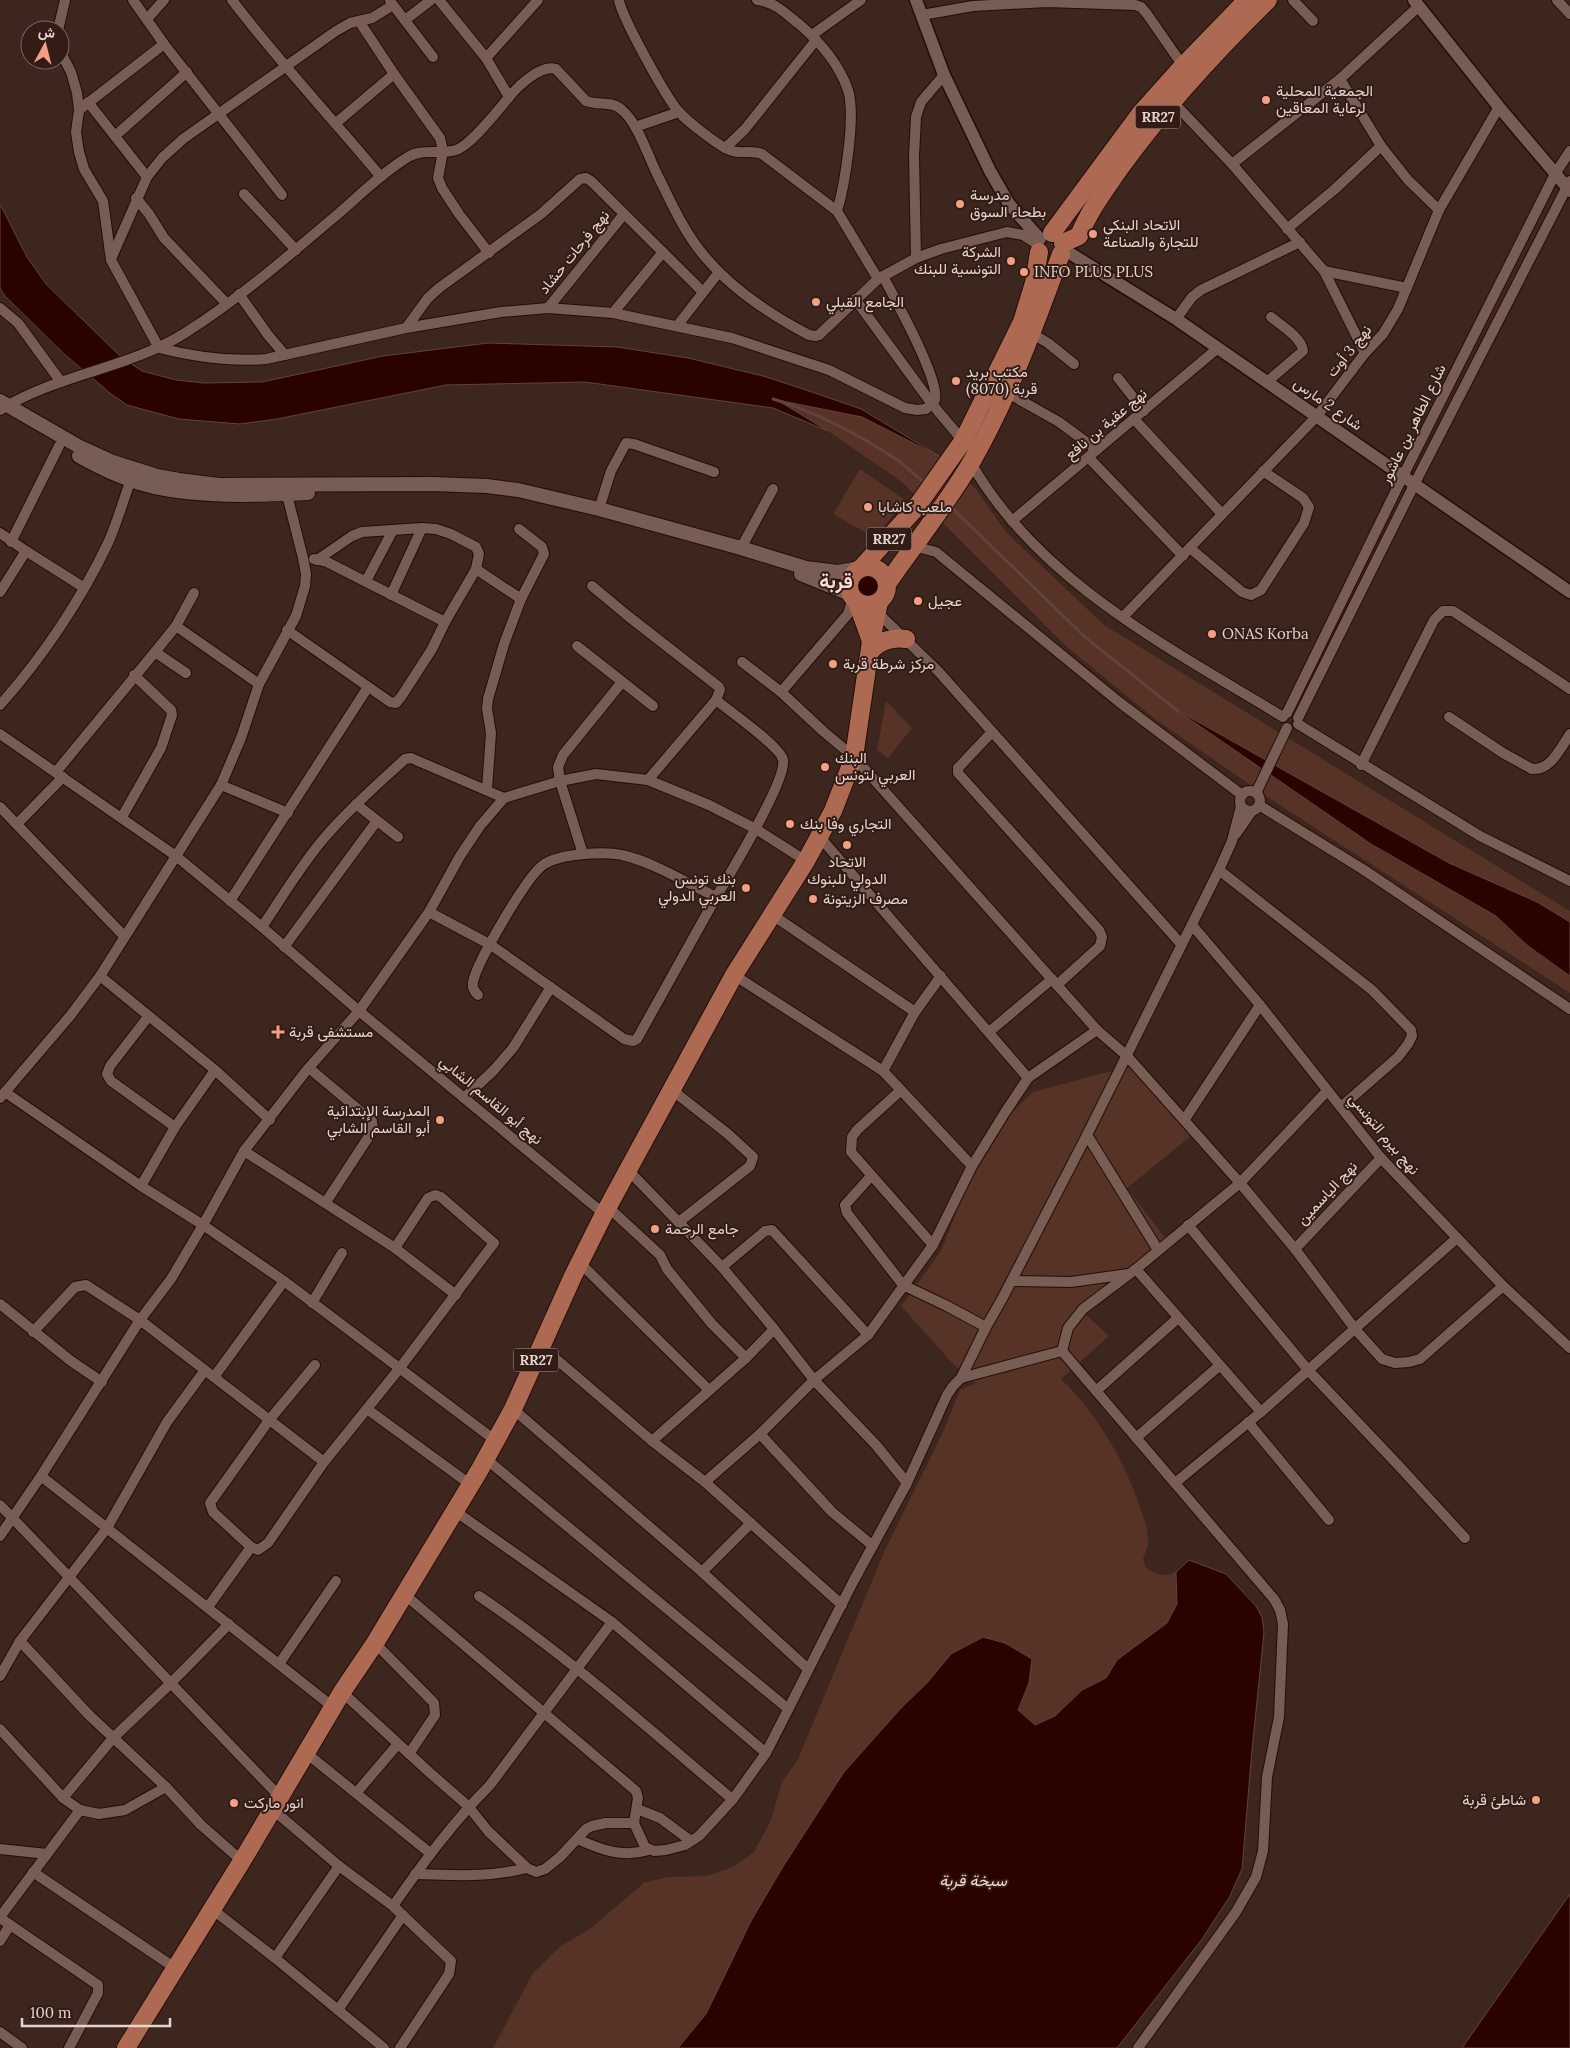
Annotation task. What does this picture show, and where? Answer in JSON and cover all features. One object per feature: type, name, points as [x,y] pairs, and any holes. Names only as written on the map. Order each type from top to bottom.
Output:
[{"type":"highway","name":"RR27","points":[[871,647],[854,598],[848,587],[850,579],[915,509],[958,449],[1022,322],[1034,283],[1050,244],[1122,135],[1183,66],[1247,0]]},
{"type":"highway","name":"RR27","points":[[1050,244],[1079,236],[1084,223],[1098,200],[1138,143],[1172,101],[1222,45],[1268,0]]},
{"type":"highway","name":"RR27","points":[[887,584],[968,466],[1006,392],[1031,333],[1050,244]]},
{"type":"highway","name":"RR27","points":[[126,2048],[242,1861],[342,1692],[376,1642],[486,1459],[513,1409],[606,1210],[734,975],[806,861],[833,811],[854,758],[878,608],[886,592],[887,584],[885,577],[874,567],[861,568]]},
{"type":"highway","points":[[854,598],[878,608]]},
{"type":"highway","points":[[871,647],[892,639],[906,639]]},
{"type":"main road","points":[[2,407],[59,446],[91,463],[133,474],[219,485],[286,489],[431,490],[485,492],[516,496],[611,519],[761,561],[813,578],[854,598]]},
{"type":"main road","points":[[2,407],[113,462],[133,474]]},
{"type":"main road","points":[[286,489],[432,484],[487,486],[518,490],[599,508],[806,568],[838,572],[861,568]]},
{"type":"street","points":[[60,20],[65,0]]},
{"type":"street","points":[[133,0],[164,44],[282,195]]},
{"type":"street","points":[[147,19],[164,0]]},
{"type":"street","points":[[232,0],[284,66],[336,123],[380,177]]},
{"type":"street","points":[[405,20],[431,0]]},
{"type":"street","points":[[439,0],[486,58],[509,97]]},
{"type":"street","points":[[486,58],[538,0]]},
{"type":"street","points":[[70,70],[79,101],[76,132],[78,152],[84,169],[103,201],[111,260],[159,348],[191,356],[249,360],[286,355],[406,328],[502,312],[548,308],[613,313],[732,338],[788,355],[829,370],[905,408],[926,409],[932,404],[936,396],[923,356],[880,278],[838,211],[762,154],[752,152],[737,153],[725,148],[679,112],[635,36],[620,7],[619,0]]},
{"type":"street","points":[[757,0],[775,4],[814,37],[837,69],[848,90],[851,106],[846,177],[838,211]]},
{"type":"street","points":[[725,148],[745,128],[814,37],[861,0]]},
{"type":"street","name":"شارع 2 مارس","points":[[916,0],[944,75],[1004,196],[1016,213],[1050,244],[1176,318],[1570,592]]},
{"type":"street","points":[[1293,0],[1313,21]]},
{"type":"street","points":[[1557,0],[1570,14]]},
{"type":"street","points":[[922,15],[994,4],[1110,2],[1130,5],[1141,8],[1183,66]]},
{"type":"street","points":[[111,260],[136,198],[147,177],[162,158],[183,139],[219,112],[336,31],[350,23],[372,18],[391,3],[433,57]]},
{"type":"street","points":[[1232,164],[1340,79],[1416,3],[1555,174],[1569,186]]},
{"type":"street","points":[[359,21],[440,138],[443,151],[438,178],[442,188],[489,253]]},
{"type":"street","points":[[79,110],[164,44]]},
{"type":"street","points":[[2,407],[74,377],[159,348],[190,330],[296,250],[380,177],[416,153],[457,150],[484,125],[524,82],[543,70],[552,68],[586,101],[616,105],[624,111],[635,127],[678,218],[696,246],[719,272],[762,308],[800,330],[816,336],[828,328],[855,299],[880,278],[916,258],[941,249],[1007,232],[1050,244]]},
{"type":"street","points":[[115,136],[187,72]]},
{"type":"street","points":[[336,123],[394,74]]},
{"type":"street","points":[[916,258],[914,156],[916,116],[921,102],[944,75]]},
{"type":"street","points":[[1340,79],[1381,146],[1408,180],[1439,210]]},
{"type":"street","points":[[1172,101],[1232,164],[1324,271],[1365,353]]},
{"type":"street","points":[[88,102],[147,177]]},
{"type":"street","name":"نهج 3 أوت","points":[[1123,617],[1317,416],[1390,323],[1407,288],[1439,210],[1499,107]]},
{"type":"street","points":[[635,127],[679,112]]},
{"type":"street","points":[[1288,229],[1381,146]]},
{"type":"street","name":"شارع الطاهر بن عاشور","points":[[1285,715],[1555,174],[1570,151]]},
{"type":"street","points":[[406,328],[428,298],[541,214],[580,179],[586,178],[704,292]]},
{"type":"street","name":"شارع الطاهر بن عاشور","points":[[1298,721],[1414,485],[1569,186]]},
{"type":"street","points":[[244,194],[296,250]]},
{"type":"street","points":[[136,198],[164,238],[226,303]]},
{"type":"street","name":"نهج فرحات حشاد","points":[[548,308],[624,214]]},
{"type":"street","points":[[1176,318],[1183,306],[1201,290],[1300,242]]},
{"type":"street","points":[[613,313],[663,252]]},
{"type":"street","points":[[1324,271],[1407,288]]},
{"type":"street","points":[[677,326],[719,272]]},
{"type":"street","points":[[239,294],[286,355]]},
{"type":"street","points":[[855,299],[932,404],[958,449]]},
{"type":"street","points":[[0,308],[18,323],[61,382]]},
{"type":"street","points":[[1267,382],[1303,351],[1303,346],[1298,340],[1271,317]]},
{"type":"street","points":[[1031,333],[1048,343],[1074,364]]},
{"type":"street","name":"نهج عقبة بن نافع","points":[[1012,521],[1218,348]]},
{"type":"street","points":[[1118,378],[1144,411]]},
{"type":"street","points":[[1006,392],[1059,422],[1093,454],[1186,552],[1242,592],[1251,595],[1261,590],[1304,523],[1309,507],[1303,498],[1263,471]]},
{"type":"street","points":[[1134,419],[1222,514]]},
{"type":"street","points":[[599,508],[611,471],[626,443],[634,444],[714,472]]},
{"type":"street","points":[[11,542],[59,446]]},
{"type":"street","points":[[968,466],[1012,521],[1066,575],[1123,617],[1285,715],[1293,713],[1298,721],[1361,764],[1480,836],[1570,881]]},
{"type":"street","points":[[0,705],[24,678],[54,636],[83,587],[108,542],[133,474]]},
{"type":"street","points":[[286,489],[303,558],[306,574],[305,586],[296,616],[259,684],[241,738],[221,784],[100,976],[70,1016],[2,1095],[203,1225],[284,1281],[496,1440]]},
{"type":"street","points":[[741,548],[773,489]]},
{"type":"street","points":[[928,526],[936,552]]},
{"type":"street","points":[[287,630],[390,702],[396,702],[432,650],[445,622],[476,569],[479,554],[476,547],[451,534],[436,529],[422,528],[362,532],[352,536],[316,560]]},
{"type":"street","points":[[391,595],[422,528]]},
{"type":"street","points":[[487,789],[491,733],[487,709],[488,700],[499,657],[520,599],[544,551],[542,547],[520,529]]},
{"type":"street","points":[[366,581],[393,530]]},
{"type":"street","points":[[0,533],[26,552],[83,587]]},
{"type":"street","points":[[913,546],[936,552],[1119,702],[1242,794]]},
{"type":"street","points":[[0,592],[26,552]]},
{"type":"street","points":[[303,558],[326,562],[445,622]]},
{"type":"street","points":[[476,569],[520,599]]},
{"type":"street","points":[[592,586],[719,686],[720,690],[716,700],[648,780]]},
{"type":"street","points":[[17,824],[60,775],[134,674],[176,626],[194,593]]},
{"type":"street","points":[[781,692],[848,614],[854,598]]},
{"type":"street","points":[[878,608],[938,671],[1181,944]]},
{"type":"street","points":[[1361,764],[1434,620],[1443,611],[1453,611],[1570,689]]},
{"type":"street","points":[[176,626],[259,684]]},
{"type":"street","points":[[577,646],[653,706]]},
{"type":"street","points":[[154,652],[186,673]]},
{"type":"street","points":[[742,662],[781,692],[854,758],[1097,1030],[1128,1056],[1240,1182],[1295,1249],[1355,1329],[1382,1359],[1395,1363],[1420,1359],[1503,1286]]},
{"type":"street","points":[[122,817],[161,748],[172,715],[172,710],[134,674]]},
{"type":"street","points":[[583,854],[560,781],[558,767],[563,755],[622,682]]},
{"type":"street","points":[[230,901],[368,687]]},
{"type":"street","points":[[429,912],[490,945],[624,1039],[633,1041],[638,1039],[716,897],[756,829],[784,762],[781,754],[761,735],[716,700]]},
{"type":"street","points":[[1285,715],[1282,724],[1285,731]]},
{"type":"street","points":[[1449,717],[1503,753],[1532,769],[1547,766],[1570,734]]},
{"type":"street","points":[[1232,841],[1255,808],[1259,799],[1257,791],[1285,731],[1293,728],[1298,721]]},
{"type":"street","points":[[989,1032],[1100,946],[1102,937],[1099,930],[958,773],[958,768],[992,732]]},
{"type":"street","name":"نهج أبو القاسم الشابي","points":[[0,734],[176,856],[464,1098],[660,1255],[667,1269],[712,1324],[746,1358]]},
{"type":"street","points":[[262,927],[314,849],[356,804],[407,758],[487,789],[504,798]]},
{"type":"street","points":[[0,1536],[102,1382],[140,1320],[170,1279],[203,1225],[244,1151],[309,1068],[358,1010],[429,912],[465,848],[492,810],[504,798],[560,781],[596,774],[648,780],[709,805],[756,829],[806,861]]},
{"type":"street","points":[[221,784],[288,813]]},
{"type":"street","points":[[577,1839],[613,1853],[629,1854],[649,1850],[666,1850],[691,1841],[699,1836],[732,1799],[766,1753],[872,1546],[908,1483],[947,1395],[962,1378],[986,1327],[1012,1281],[1128,1056],[1232,841],[1241,806],[1242,794],[1247,791],[1257,791]]},
{"type":"street","points":[[356,804],[376,822],[398,837]]},
{"type":"street","points":[[1241,806],[1246,810],[1255,808],[1364,870],[1570,1009]]},
{"type":"street","points":[[0,807],[124,936]]},
{"type":"street","points":[[284,946],[376,822]]},
{"type":"street","points":[[819,836],[1028,1078]]},
{"type":"street","points":[[478,995],[473,991],[472,984],[490,945],[525,886],[535,872],[545,863],[583,854],[607,853],[622,855],[656,868],[716,897]]},
{"type":"street","points":[[1219,870],[1372,990],[1411,1030],[1412,1036],[1404,1050],[1341,1108]]},
{"type":"street","points":[[771,914],[915,1012]]},
{"type":"street","name":"نهج بيرم التونسي","points":[[1192,925],[1260,1005],[1382,1158],[1503,1286],[1570,1348]]},
{"type":"street","points":[[734,975],[884,1071],[972,1166]]},
{"type":"street","points":[[100,976],[215,1070],[270,1120]]},
{"type":"street","points":[[884,1071],[915,1012],[941,976]]},
{"type":"street","points":[[464,1098],[493,1071],[513,1048],[551,987]]},
{"type":"street","points":[[1185,1119],[1260,1005]]},
{"type":"street","points":[[148,1017],[110,1066],[107,1074],[111,1081],[175,1127]]},
{"type":"street","points":[[705,1482],[760,1434],[814,1380],[868,1335],[933,1245],[972,1166],[1028,1078],[1097,1030]]},
{"type":"street","points":[[309,1068],[372,1121],[373,1124],[373,1130],[326,1202]]},
{"type":"street","points":[[141,1186],[175,1127],[215,1070]]},
{"type":"street","points":[[672,1090],[728,1134],[753,1157],[750,1166],[678,1222]]},
{"type":"street","points":[[901,1090],[852,1137],[851,1152],[933,1245]]},
{"type":"street","points":[[1062,1351],[1068,1328],[1083,1309],[1134,1271],[1240,1182],[1327,1090]]},
{"type":"street","points":[[1088,1135],[1158,1250]]},
{"type":"street","points":[[244,1151],[395,1248],[456,1295]]},
{"type":"street","name":"نهج الياسمين","points":[[1295,1249],[1382,1158]]},
{"type":"street","points":[[628,1170],[722,1267],[814,1380],[876,1445],[908,1483]]},
{"type":"street","points":[[871,1176],[847,1202],[844,1208],[846,1213],[903,1286],[947,1306],[986,1327]]},
{"type":"street","points":[[315,1365],[270,1419],[210,1503],[213,1512],[251,1547],[260,1550],[268,1543],[324,1462],[399,1369],[494,1243],[440,1197],[435,1195],[428,1198],[395,1248]]},
{"type":"street","points":[[1188,1225],[1308,1370],[1464,1538]]},
{"type":"street","points":[[722,1267],[765,1231],[772,1230],[868,1335]]},
{"type":"street","points":[[1175,1483],[1261,1412],[1457,1238]]},
{"type":"street","points":[[312,1303],[342,1253]]},
{"type":"street","points":[[580,1263],[709,1390]]},
{"type":"street","points":[[1012,1281],[1071,1282],[1134,1271]]},
{"type":"street","points":[[1134,1271],[1261,1412]]},
{"type":"street","points":[[0,1676],[20,1641],[107,1528],[167,1422],[284,1281]]},
{"type":"street","points":[[33,1332],[75,1287],[82,1284],[90,1287],[140,1320],[324,1462]]},
{"type":"street","points":[[0,1304],[33,1332],[102,1382]]},
{"type":"street","points":[[1096,1391],[1178,1318]]},
{"type":"street","points":[[652,1441],[746,1358],[774,1329]]},
{"type":"street","points":[[542,1347],[652,1441],[705,1482],[842,1605]]},
{"type":"street","points":[[962,1378],[1062,1351]]},
{"type":"street","points":[[1062,1351],[1274,1598],[1284,1624],[1279,1717],[1267,1777],[1264,1851],[1256,1876],[1236,1912],[1138,2048]]},
{"type":"street","points":[[1136,1438],[1219,1366]]},
{"type":"street","points":[[367,1409],[471,1485]]},
{"type":"street","points":[[513,1409],[702,1572],[808,1669]]},
{"type":"street","points":[[1248,1422],[1330,1520]]},
{"type":"street","points":[[760,1434],[832,1512],[872,1546]]},
{"type":"street","points":[[486,1459],[788,1708]]},
{"type":"street","points":[[41,1476],[333,1707]]},
{"type":"street","points":[[0,1505],[171,1684],[276,1803],[339,1866],[393,1906],[449,1959],[451,1964],[449,1974],[400,2048]]},
{"type":"street","points":[[455,1510],[612,1622],[766,1753]]},
{"type":"street","points":[[702,1572],[751,1523]]},
{"type":"street","points":[[208,1608],[251,1547]]},
{"type":"street","points":[[279,1664],[336,1581]]},
{"type":"street","points":[[404,1594],[636,1791],[638,1798],[634,1823],[645,1847],[649,1850]]},
{"type":"street","points":[[479,1596],[524,1626],[732,1799]]},
{"type":"street","points":[[393,1906],[430,1853],[468,1806],[490,1785],[578,1670],[612,1622]]},
{"type":"street","points":[[63,1798],[113,1738],[148,1703],[171,1684],[229,1624]]},
{"type":"street","points":[[20,1641],[89,1715],[166,1787],[201,1825],[242,1861]]},
{"type":"street","points":[[376,1642],[434,1703],[435,1715],[409,1754]]},
{"type":"street","points":[[342,1692],[468,1806],[488,1831],[527,1868],[536,1872],[545,1869],[586,1829],[592,1826],[606,1823],[634,1823]]},
{"type":"street","points":[[0,1729],[63,1798],[80,1810],[99,1814],[125,1810],[166,1787]]},
{"type":"street","points":[[357,1792],[398,1744]]},
{"type":"street","points":[[306,1752],[357,1792],[414,1842],[430,1853]]},
{"type":"street","points":[[637,1808],[660,1818],[691,1841]]},
{"type":"street","points":[[69,2048],[98,1993],[98,1985],[0,1917],[80,1810]]},
{"type":"street","points":[[0,1848],[47,1854]]},
{"type":"street","points":[[275,1958],[339,1866]]},
{"type":"street","points":[[415,1874],[479,1876],[501,1874],[527,1868]]},
{"type":"street","points":[[33,1872],[175,1968]]},
{"type":"street","points":[[212,1909],[384,2048]]},
{"type":"street","points":[[338,2010],[403,1915]]},
{"type":"street","points":[[0,1941],[10,1925]]},
{"type":"street","points":[[0,2032],[22,2048]]},
{"type":"shaded area","points":[[775,399],[862,417],[939,456],[975,488],[1006,532],[1104,625],[1570,911],[1570,922],[1537,902],[1449,863],[1182,713],[1371,844],[1496,916],[1528,946],[1570,976],[1570,993],[1272,800],[1155,719],[1067,647],[902,482],[828,431]]},
{"type":"shaded area","name":"ملعب كاشابا","points":[[860,469],[905,500],[875,538],[833,514]]},
{"type":"shaded area","points":[[886,701],[912,728],[888,758],[877,750]]},
{"type":"shaded area","points":[[1134,1065],[1191,1136],[1127,1188],[1165,1238],[1084,1313],[1109,1336],[1061,1379],[1098,1423],[1127,1474],[1147,1531],[1148,1544],[1143,1559],[1146,1568],[1161,1575],[1176,1572],[1177,1604],[1167,1623],[1117,1660],[1106,1678],[1082,1690],[1055,1716],[1035,1725],[1018,1710],[1029,1683],[927,1683],[902,1707],[844,1772],[784,1865],[751,1921],[706,2014],[678,2048],[493,2048],[533,1973],[561,1946],[591,1928],[645,1882],[669,1877],[707,1876],[733,1867],[754,1852],[771,1820],[782,1782],[798,1759],[885,1550],[943,1432],[960,1390],[976,1383],[955,1366],[901,1306],[941,1251],[972,1172],[1007,1117],[1033,1092]]},
{"type":"water","points":[[0,204],[27,257],[46,284],[121,357],[142,371],[176,380],[204,383],[262,382],[383,356],[488,343],[617,347],[688,358],[763,376],[806,390],[861,409],[939,456],[862,417],[777,400],[828,431],[773,408],[585,382],[446,385],[277,419],[240,424],[179,419],[127,405],[111,394],[63,353],[5,296],[0,288]]},
{"type":"water","points":[[868,570],[879,574],[883,585],[879,596],[868,600],[857,596],[853,585],[857,574]]},
{"type":"water","points":[[1175,709],[1449,863],[1537,902],[1570,922],[1570,976],[1528,946],[1496,916],[1371,844]]},
{"type":"water","name":"سبخة قربة","points":[[1189,1560],[1226,1574],[1256,1606],[1262,1617],[1264,1632],[1242,1869],[1230,1896],[1202,1939],[1117,2048],[678,2048],[706,2014],[751,1921],[784,1865],[844,1772],[902,1707],[927,1683],[951,1654],[983,1637],[1005,1643],[1032,1659],[1029,1683],[1018,1710],[1035,1725],[1055,1716],[1082,1690],[1106,1678],[1117,1660],[1167,1623],[1177,1604],[1176,1572]]},
{"type":"water","points":[[1570,1894],[1570,2048],[1462,2048]]},
{"type":"waterway","points":[[773,399],[804,410],[853,433],[896,459],[926,484]]},
{"type":"waterway","points":[[949,505],[1086,638],[1178,711]]},
{"type":"place","name":"الجمعية المحلية لرعاية المعاقين","points":[[1266,100]]},
{"type":"place","name":"مدرسة بطحاء السوق","points":[[960,204]]},
{"type":"place","name":"الاتحاد البنكي للتجارة والصناعة","points":[[1093,234]]},
{"type":"place","name":"الشركة التونسية للبنك","points":[[1011,261]]},
{"type":"place","name":"INFO PLUS PLUS","points":[[1024,272]]},
{"type":"place","name":"الجامع القبلي","points":[[816,302]]},
{"type":"place","name":"مكتب بريد قربة (8070)","points":[[956,381]]},
{"type":"place","name":"ملعب كاشابا","points":[[868,507]]},
{"type":"place","name":"عجيل","points":[[918,601]]},
{"type":"place","name":"ONAS Korba","points":[[1212,634]]},
{"type":"place","name":"مركز شرطة قربة","points":[[833,664]]},
{"type":"place","name":"البنك العربي لتونس","points":[[825,767]]},
{"type":"place","name":"التجاري وفا بنك","points":[[790,824]]},
{"type":"place","name":"الاتحاد الدولي للبنوك","points":[[847,845]]},
{"type":"place","name":"بنك تونس العربي الدولي","points":[[746,888]]},
{"type":"place","name":"مصرف الزيتونة","points":[[813,899]]},
{"type":"place","name":"مستشفى قربة","points":[[278,1032]]},
{"type":"place","name":"المدرسة الإبتدائية أبو القاسم الشابي","points":[[440,1120]]},
{"type":"place","name":"جامع الرحمة","points":[[655,1229]]},
{"type":"place","name":"شاطئ قربة","points":[[1536,1800]]},
{"type":"place","name":"انور ماركت","points":[[234,1803]]},
{"type":"district","name":"قربة","points":[[836,581]]}]
